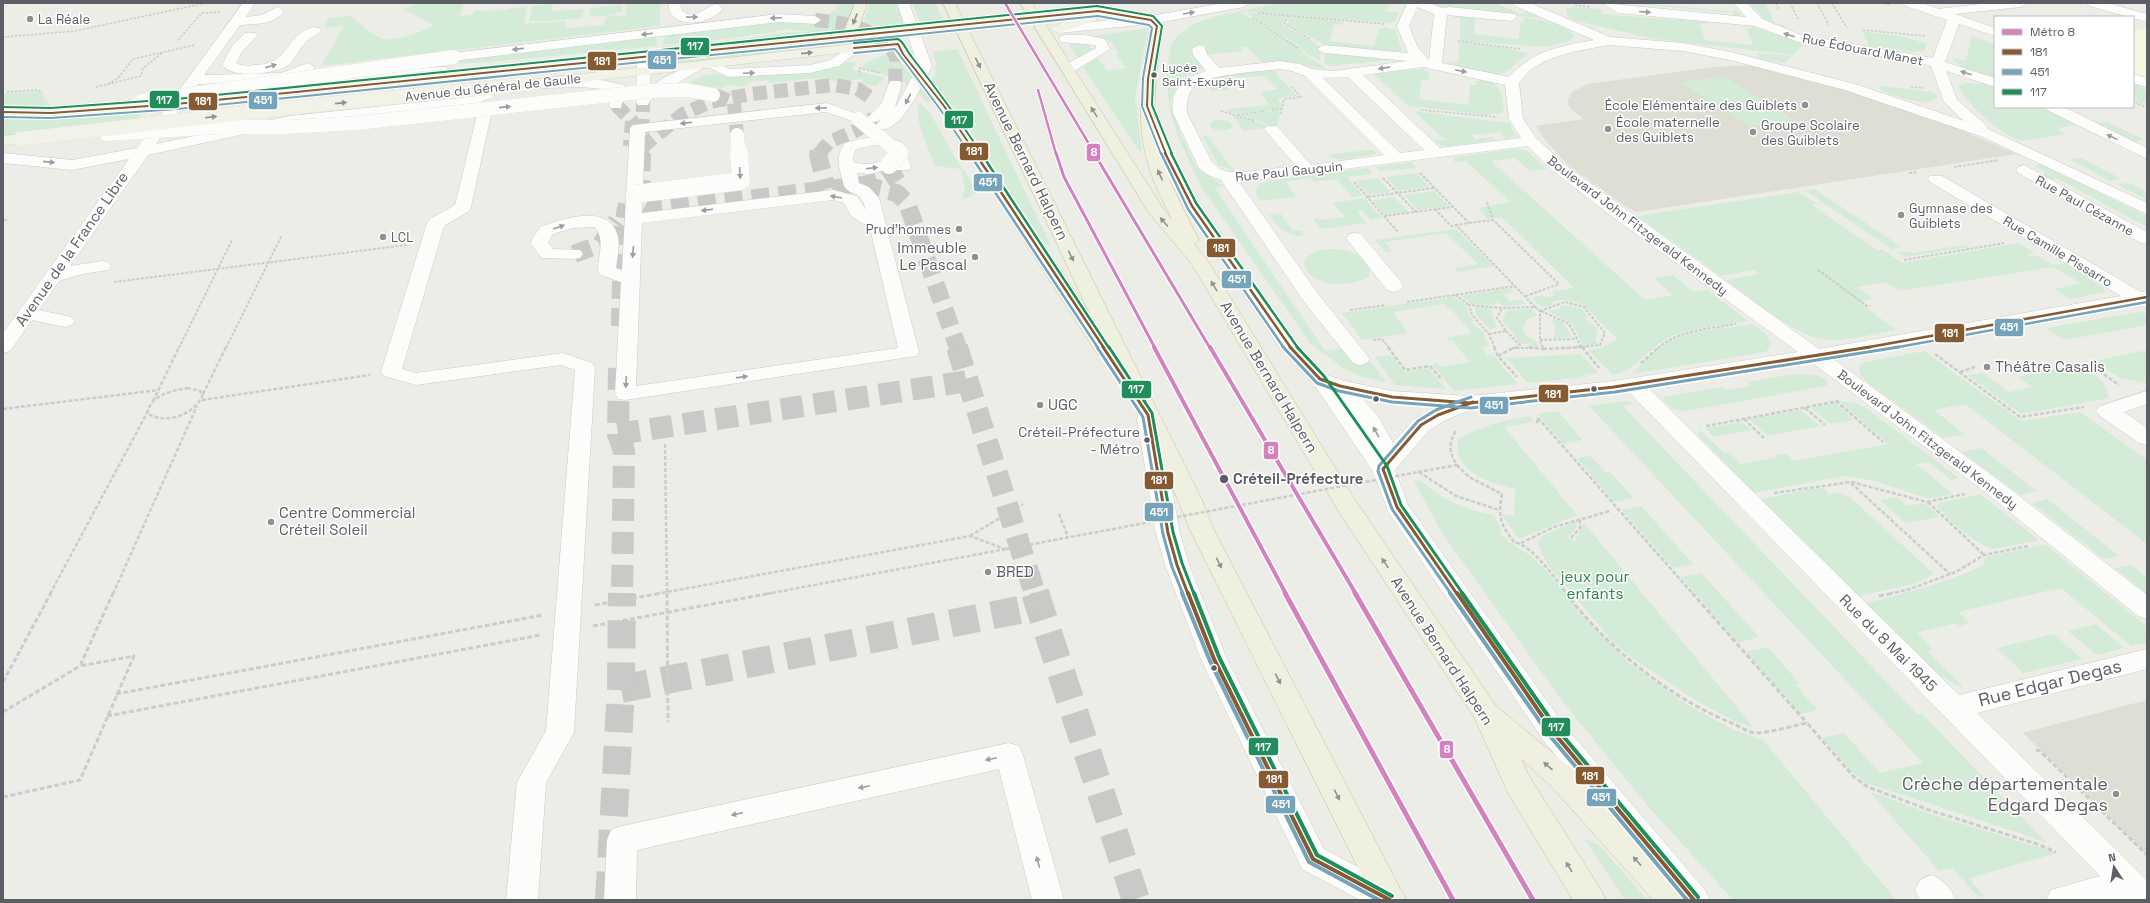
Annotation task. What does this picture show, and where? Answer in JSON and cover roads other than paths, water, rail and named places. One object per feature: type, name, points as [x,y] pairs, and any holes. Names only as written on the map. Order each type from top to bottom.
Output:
[{"type":"highway","points":[[859,42],[851,31],[862,3]]},
{"type":"highway","name":"Avenue Bernard Halpern","points":[[949,3],[1205,535],[1390,900]]},
{"type":"highway","name":"Avenue Bernard Halpern","points":[[1026,3],[1062,19],[1068,69],[1157,213],[1199,261],[1347,506],[1485,711],[1518,784],[1590,900]]},
{"type":"highway","points":[[1151,20],[1157,26],[1148,79],[1148,131],[1156,166],[1199,261]]},
{"type":"highway","points":[[898,44],[903,54],[944,106],[1148,415]]},
{"type":"highway","points":[[1485,711],[1561,777],[1673,900]]},
{"type":"main road","points":[[1086,3],[1098,11],[1151,20]]},
{"type":"main road","name":"Avenue du Général de Gaulle","points":[[3,112],[51,113],[176,104],[644,57],[859,42],[898,44],[1062,19],[1098,11]]},
{"type":"main road","points":[[1062,19],[1088,19],[1098,11]]},
{"type":"main road","name":"Avenue du Général de Gaulle","points":[[3,141],[286,108],[705,65],[859,42],[915,30],[1062,19]]},
{"type":"main road","points":[[898,44],[915,30]]},
{"type":"street","name":"Avenue de la France Libre","points":[[3,347],[140,152],[249,3]]},
{"type":"street","points":[[674,3],[676,12],[684,17],[704,16],[713,13],[717,8]]},
{"type":"street","points":[[896,166],[898,146],[887,140],[866,141],[850,146],[845,158],[852,186],[863,190],[871,198],[909,352],[625,394],[635,219],[638,128],[827,108],[874,115],[903,107],[925,66],[902,3]]},
{"type":"street","name":"Avenue du Général de Gaulle","points":[[1098,11],[1187,3]]},
{"type":"street","points":[[1414,3],[1410,8],[1403,26],[1412,49],[1425,62]]},
{"type":"street","points":[[1417,3],[1441,12],[1450,11],[1511,17]]},
{"type":"street","points":[[1518,3],[1608,41]]},
{"type":"street","points":[[1608,3],[1618,9],[1757,22]]},
{"type":"street","points":[[1909,3],[1994,32]]},
{"type":"street","points":[[1936,13],[2021,3]]},
{"type":"street","points":[[2092,3],[2147,18]]},
{"type":"street","name":"Rue Édouard Manet","points":[[1737,5],[1757,22],[1798,38],[1901,55],[1937,64],[1994,83]]},
{"type":"street","name":"Avenue du Général de Gaulle","points":[[1062,19],[1125,23],[1246,9]]},
{"type":"street","points":[[236,21],[265,18],[272,16],[278,11]]},
{"type":"street","points":[[1324,49],[1425,62],[1438,51],[1441,12]]},
{"type":"street","points":[[51,113],[453,57],[778,18],[815,20]]},
{"type":"street","points":[[1062,19],[1085,39],[1100,42],[1103,49],[1068,69]]},
{"type":"street","points":[[1954,19],[1937,64],[1945,90],[1951,102],[1988,134]]},
{"type":"street","points":[[2134,27],[2147,25]]},
{"type":"street","points":[[227,33],[250,36],[242,42],[229,65],[234,70],[249,70],[284,62],[302,36],[314,30]]},
{"type":"street","points":[[1512,82],[1526,67],[1542,57],[1569,48],[1608,41],[1683,47],[1779,68],[1850,87],[1988,134],[2147,210]]},
{"type":"street","points":[[1199,49],[1200,55],[1215,73]]},
{"type":"street","points":[[643,96],[644,57]]},
{"type":"street","name":"Rue Paul Gauguin","points":[[1512,82],[1425,62],[1334,75],[1310,73],[1295,67],[1280,65],[1215,73],[1197,78],[1188,84],[1179,104],[1180,113],[1194,129],[1205,165],[1214,172],[1227,177],[1245,177],[1307,170],[1531,141]]},
{"type":"street","points":[[6,159],[72,164],[140,152],[290,120],[459,102],[527,84],[590,82],[609,85],[619,88],[616,105],[643,96],[670,80],[705,65]]},
{"type":"street","points":[[283,78],[308,68]]},
{"type":"street","points":[[194,80],[528,68]]},
{"type":"street","points":[[1310,73],[1396,158]]},
{"type":"street","points":[[1352,73],[1436,153]]},
{"type":"street","points":[[2134,78],[2147,83]]},
{"type":"street","name":"Boulevard John Fitzgerald Kennedy","points":[[1512,82],[1516,119],[1531,141],[1559,168],[1614,210],[1816,356],[2060,539],[2147,609]]},
{"type":"street","points":[[874,115],[888,106],[895,84]]},
{"type":"street","points":[[20,140],[222,127],[286,127],[358,123],[650,91],[688,90],[713,95]]},
{"type":"street","points":[[474,98],[484,115],[463,207],[436,223],[391,372],[416,379],[563,358],[585,367],[560,732],[532,782],[522,900]]},
{"type":"street","points":[[1147,106],[1170,165],[1192,206],[1287,344],[1320,379],[1383,469],[1397,507],[1554,733],[1694,900]]},
{"type":"street","points":[[2054,108],[2147,154]]},
{"type":"street","points":[[874,115],[899,153],[896,166]]},
{"type":"street","points":[[1267,126],[1307,170]]},
{"type":"street","points":[[635,194],[741,181],[737,135]]},
{"type":"street","points":[[853,168],[870,169],[896,166]]},
{"type":"street","name":"Rue Paul Cézanne","points":[[2024,170],[2147,239]]},
{"type":"street","name":"Rue Camille Pissarro","points":[[1936,172],[2144,300]]},
{"type":"street","points":[[1227,177],[1312,299],[1360,359]]},
{"type":"street","points":[[635,219],[833,195],[852,200],[857,212],[877,225]]},
{"type":"street","points":[[574,254],[548,254],[540,243],[546,231],[566,224],[583,221],[599,223],[605,227],[609,236],[607,271],[631,279]]},
{"type":"street","points":[[1355,238],[1397,295]]},
{"type":"street","points":[[51,278],[79,269],[102,266]]},
{"type":"street","points":[[1383,469],[1421,425],[1438,415],[1470,403],[1635,375],[1816,356],[2144,300]]},
{"type":"street","points":[[27,312],[65,320]]},
{"type":"street","name":"Rue du 8 Mai 1945","points":[[1635,375],[1953,708],[2137,891]]},
{"type":"street","points":[[1320,379],[1340,386],[1392,397],[1470,403]]},
{"type":"street","points":[[2147,397],[2107,410],[2147,438]]},
{"type":"street","points":[[1148,415],[1168,533],[1177,565],[1214,659],[1312,859],[1390,900]]},
{"type":"street","name":"Rue Edgar Degas","points":[[1953,708],[2147,659]]},
{"type":"street","points":[[620,900],[622,840],[1009,755],[1048,900]]},
{"type":"street","points":[[2062,900],[2137,891]]},
{"type":"tunnel","points":[[815,20],[850,25],[870,32],[879,38],[896,55],[895,84]]},
{"type":"tunnel","points":[[725,99],[751,94],[834,85],[858,89],[871,98]]},
{"type":"tunnel","points":[[715,95],[725,99]]},
{"type":"tunnel","points":[[642,147],[683,114],[710,102],[725,99]]},
{"type":"tunnel","points":[[725,99],[734,103],[737,135]]},
{"type":"tunnel","points":[[642,147],[643,102]]},
{"type":"tunnel","points":[[616,105],[632,121],[630,146]]},
{"type":"tunnel","points":[[819,154],[829,142],[857,130],[874,118]]},
{"type":"tunnel","points":[[642,147],[642,154]]},
{"type":"tunnel","points":[[642,153],[641,201],[656,210],[863,185]]},
{"type":"tunnel","points":[[819,153],[818,155],[827,189]]},
{"type":"tunnel","points":[[863,185],[881,181],[903,167]]},
{"type":"tunnel","points":[[863,185],[897,193],[907,203],[958,348]]},
{"type":"tunnel","points":[[620,326],[622,229],[627,204]]},
{"type":"tunnel","points":[[574,254],[601,244],[617,221]]},
{"type":"tunnel","points":[[957,347],[968,381]]},
{"type":"tunnel","points":[[618,434],[619,368]]},
{"type":"tunnel","points":[[618,434],[968,381]]},
{"type":"tunnel","points":[[968,381],[1035,594]]},
{"type":"tunnel","points":[[618,434],[624,451],[622,594]]},
{"type":"tunnel","points":[[621,689],[622,593]]},
{"type":"tunnel","points":[[1035,593],[1136,900]]},
{"type":"tunnel","points":[[621,689],[1039,606]]},
{"type":"tunnel","points":[[609,900],[621,689]]},
{"type":"metro line","name":"8","points":[[1005,3],[1387,646],[1533,900]]},
{"type":"metro line","name":"8","points":[[1038,90],[1056,156],[1064,177],[1256,539],[1453,900]]},
{"type":"place","name":"La Réale","points":[[30,19]]},
{"type":"place","name":"Lycée Saint-Exupéry","points":[[1154,75]]},
{"type":"place","name":"École Elémentaire des Guiblets","points":[[1805,105]]},
{"type":"place","name":"École maternelle des Guiblets","points":[[1608,129]]},
{"type":"place","name":"Groupe Scolaire des Guiblets","points":[[1753,132]]},
{"type":"place","name":"Gymnase des Guiblets","points":[[1901,215]]},
{"type":"place","name":"Prud'hommes","points":[[959,229]]},
{"type":"place","name":"LCL","points":[[383,237]]},
{"type":"place","name":"Immeuble Le Pascal","points":[[975,257]]},
{"type":"place","name":"Théâtre Casalis","points":[[1987,367]]},
{"type":"place","name":"UGC","points":[[1040,405]]},
{"type":"place","name":"Créteil-Préfecture - Métro","points":[[1147,440]]},
{"type":"place","name":"Créteil-Préfecture","points":[[1224,479]]},
{"type":"place","name":"Centre Commercial Créteil Soleil","points":[[271,522]]},
{"type":"place","name":"BRED","points":[[988,572]]},
{"type":"place","name":"Crèche départementale Edgard Degas","points":[[2116,794]]},
{"type":"park label","name":"jeux pour enfants","points":[[1595,586]]}]
